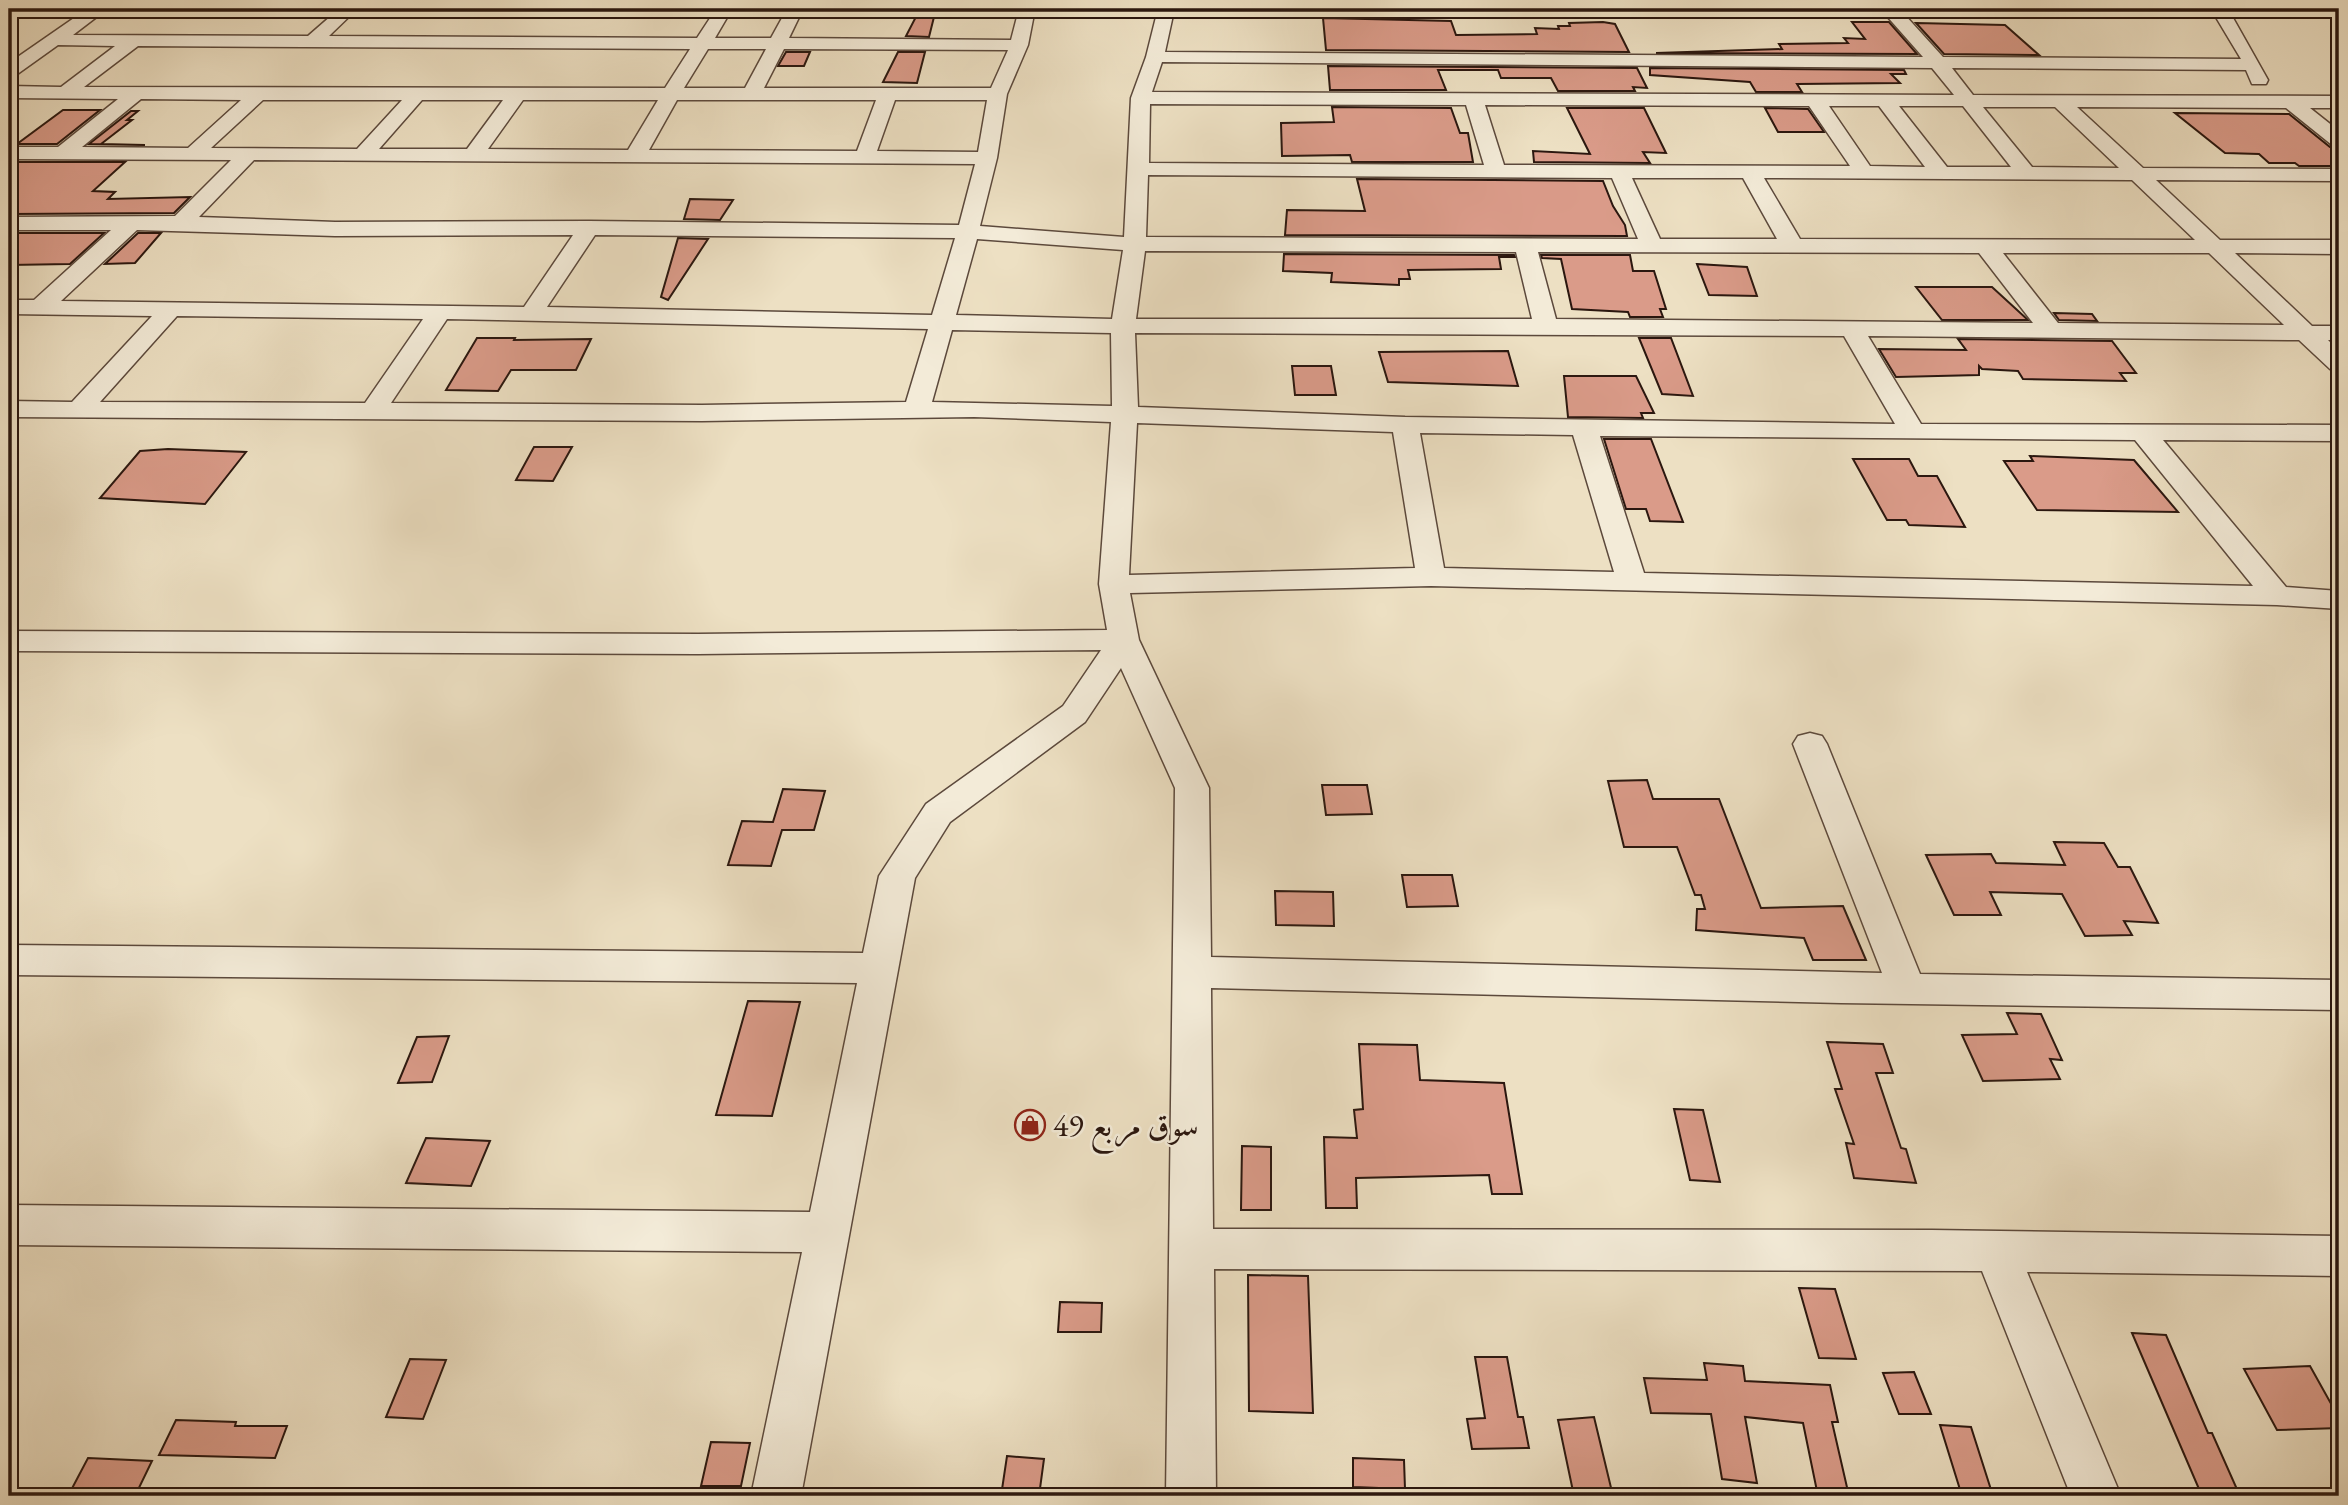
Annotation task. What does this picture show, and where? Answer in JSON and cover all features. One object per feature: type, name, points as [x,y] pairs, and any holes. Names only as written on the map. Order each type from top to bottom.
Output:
[{"type":"street","points":[[9,71],[98,9]]},
{"type":"street","points":[[313,41],[349,9]]},
{"type":"street","points":[[636,155],[724,9]]},
{"type":"street","points":[[752,94],[795,9]]},
{"type":"street","points":[[916,409],[968,232],[987,158],[998,94],[1019,45],[1027,9]]},
{"type":"street","points":[[1191,1496],[1192,789],[1124,640],[1114,584],[1125,414],[1123,326],[1135,244],[1140,98],[1166,9],[1382,9]]},
{"type":"street","points":[[1517,13],[1803,9],[2220,9],[2253,65],[2268,101]]},
{"type":"street","points":[[1891,10],[1937,62],[2026,173]]},
{"type":"street","points":[[56,40],[1019,45]]},
{"type":"street","points":[[67,91],[134,40]]},
{"type":"street","points":[[1154,57],[1535,53],[1672,60],[2253,65]]},
{"type":"street","points":[[1535,53],[1554,99]]},
{"type":"street","points":[[1672,60],[1691,99]]},
{"type":"street","points":[[2093,63],[2132,101]]},
{"type":"street","points":[[9,92],[672,92],[887,96],[998,94]]},
{"type":"street","points":[[63,153],[136,93]]},
{"type":"street","points":[[364,153],[418,93]]},
{"type":"street","points":[[474,154],[518,93]]},
{"type":"street","points":[[194,153],[258,94]]},
{"type":"street","points":[[865,157],[887,96]]},
{"type":"street","points":[[1140,98],[2339,102]]},
{"type":"street","points":[[1474,99],[1496,171]]},
{"type":"street","points":[[1815,100],[1864,172]]},
{"type":"street","points":[[1884,100],[1940,172]]},
{"type":"street","points":[[2060,101],[2339,364]]},
{"type":"street","points":[[2291,102],[2339,141]]},
{"type":"street","points":[[9,153],[987,158]]},
{"type":"street","points":[[181,223],[250,153]]},
{"type":"street","points":[[1136,169],[2339,175]]},
{"type":"street","points":[[1619,171],[1652,245]]},
{"type":"street","points":[[1749,171],[1792,245]]},
{"type":"street","points":[[9,223],[181,223],[335,229],[589,228],[968,232],[1135,244],[2339,247]]},
{"type":"street","points":[[40,307],[130,224]]},
{"type":"street","points":[[531,313],[589,228]]},
{"type":"street","points":[[1525,245],[1546,326]]},
{"type":"street","points":[[1985,246],[2052,331]]},
{"type":"street","points":[[9,307],[531,313],[1123,326],[1546,326],[2339,333]]},
{"type":"street","points":[[79,410],[170,310]]},
{"type":"street","points":[[373,411],[440,312]]},
{"type":"street","points":[[1852,329],[1913,432]]},
{"type":"street","points":[[9,409],[702,413],[916,409],[1405,425],[1913,432],[2339,433]]},
{"type":"street","points":[[1405,425],[1431,577]]},
{"type":"street","points":[[1584,427],[1632,582]]},
{"type":"street","points":[[2142,432],[2277,596]]},
{"type":"street","points":[[1114,584],[1431,577],[2277,596],[2339,600]]},
{"type":"street","points":[[9,641],[698,644],[1124,640]]},
{"type":"street","points":[[776,1496],[897,876],[938,814],[1074,713],[1124,640]]},
{"type":"street","points":[[1810,744],[1907,989]]},
{"type":"street","points":[[9,960],[879,968]]},
{"type":"street","points":[[1190,972],[1907,989],[2339,995]]},
{"type":"street","points":[[9,1226],[828,1232]]},
{"type":"street","points":[[1190,1249],[2339,1256]]},
{"type":"street","points":[[1997,1252],[2096,1496]]},
{"type":"building","points":[[920,9],[936,9],[929,37],[906,36]]},
{"type":"building","points":[[1323,18],[1451,21],[1456,35],[1537,34],[1535,28],[1559,29],[1558,26],[1570,26],[1569,23],[1603,22],[1615,24],[1629,52],[1326,50]]},
{"type":"building","points":[[1852,22],[1889,22],[1917,54],[1656,53],[1782,49],[1779,44],[1848,43],[1844,38],[1865,39]]},
{"type":"building","points":[[1916,23],[2005,25],[2039,55],[1944,54]]},
{"type":"building","points":[[786,52],[810,52],[804,66],[778,66]]},
{"type":"building","points":[[898,52],[925,52],[917,83],[883,82]]},
{"type":"building","points":[[1328,66],[1637,68],[1647,88],[1633,87],[1635,91],[1558,91],[1551,78],[1501,78],[1498,70],[1438,70],[1446,90],[1330,90]]},
{"type":"building","points":[[1650,68],[1904,70],[1906,74],[1891,74],[1900,83],[1797,84],[1802,92],[1756,92],[1750,82],[1650,75]]},
{"type":"building","points":[[1332,107],[1451,108],[1460,133],[1468,133],[1473,162],[1352,162],[1350,155],[1282,156],[1281,123],[1334,122]]},
{"type":"building","points":[[1567,108],[1644,108],[1666,153],[1643,152],[1650,163],[1534,162],[1533,151],[1590,154]]},
{"type":"building","points":[[1765,108],[1808,109],[1824,132],[1778,132]]},
{"type":"building","points":[[63,110],[100,110],[57,144],[17,144]]},
{"type":"building","points":[[131,111],[138,111],[127,120],[132,120],[101,144],[145,145],[89,144]]},
{"type":"building","points":[[2175,113],[2289,114],[2330,147],[2339,149],[2339,166],[2269,163],[2259,154],[2225,153]]},
{"type":"building","points":[[9,162],[125,162],[93,191],[115,192],[108,199],[190,197],[174,213],[9,214]]},
{"type":"building","points":[[1357,179],[1603,181],[1613,206],[1625,225],[1627,236],[1285,235],[1287,210],[1365,211]]},
{"type":"building","points":[[690,199],[733,200],[720,220],[684,219]]},
{"type":"building","points":[[9,233],[104,233],[70,264],[9,265]]},
{"type":"building","points":[[138,233],[161,233],[135,263],[105,264]]},
{"type":"building","points":[[678,238],[708,239],[668,300],[661,297]]},
{"type":"building","points":[[1284,254],[1515,257],[1499,257],[1501,269],[1408,270],[1410,279],[1399,279],[1399,285],[1331,282],[1332,273],[1283,271]]},
{"type":"building","points":[[1541,255],[1630,255],[1633,271],[1654,271],[1666,309],[1660,309],[1663,317],[1630,317],[1628,312],[1572,309],[1561,259],[1542,258]]},
{"type":"building","points":[[1697,264],[1747,267],[1757,296],[1709,295]]},
{"type":"building","points":[[1916,287],[1992,287],[2028,320],[1942,320]]},
{"type":"building","points":[[2054,313],[2092,314],[2097,321],[2059,320]]},
{"type":"building","points":[[477,338],[591,339],[576,370],[511,370],[498,391],[446,390]]},
{"type":"building","points":[[1639,338],[1671,338],[1693,396],[1662,394]]},
{"type":"building","points":[[1958,339],[2112,341],[2136,373],[2120,373],[2126,381],[2023,379],[2018,371],[1982,369],[1979,366],[1979,375],[1896,377],[1879,349],[1966,350]]},
{"type":"building","points":[[1508,351],[1518,386],[1388,382],[1379,352]]},
{"type":"building","points":[[1292,366],[1331,366],[1336,395],[1295,395]]},
{"type":"building","points":[[1564,376],[1636,376],[1654,413],[1641,413],[1643,418],[1568,417]]},
{"type":"building","points":[[1604,439],[1651,439],[1683,522],[1650,521],[1646,509],[1626,509]]},
{"type":"building","points":[[534,447],[572,447],[553,481],[516,480]]},
{"type":"building","points":[[168,449],[246,452],[205,504],[100,498],[140,451]]},
{"type":"building","points":[[2030,456],[2134,460],[2178,512],[2037,510],[2004,461],[2033,461]]},
{"type":"building","points":[[1853,459],[1909,459],[1918,476],[1937,476],[1965,527],[1909,525],[1906,520],[1887,520]]},
{"type":"building","points":[[1647,780],[1653,799],[1719,799],[1761,908],[1843,906],[1866,960],[1813,960],[1804,938],[1696,930],[1697,909],[1705,909],[1701,895],[1695,895],[1677,847],[1624,847],[1608,781]]},
{"type":"building","points":[[1322,785],[1367,785],[1372,814],[1326,815]]},
{"type":"building","points":[[783,789],[825,791],[814,830],[782,830],[771,866],[728,865],[742,821],[773,822]]},
{"type":"building","points":[[2054,842],[2104,843],[2118,867],[2130,867],[2158,923],[2124,921],[2132,935],[2085,936],[2062,894],[1990,892],[2001,915],[1954,915],[1926,855],[1991,854],[1996,863],[2065,865]]},
{"type":"building","points":[[1402,875],[1452,875],[1458,906],[1407,907]]},
{"type":"building","points":[[1275,891],[1333,892],[1334,926],[1276,925]]},
{"type":"building","points":[[748,1001],[800,1002],[772,1116],[716,1115]]},
{"type":"building","points":[[2007,1013],[2041,1014],[2062,1060],[2050,1059],[2060,1079],[1983,1081],[1962,1035],[2017,1034]]},
{"type":"building","points":[[449,1036],[432,1082],[398,1083],[417,1037]]},
{"type":"building","points":[[1827,1042],[1883,1044],[1893,1073],[1876,1073],[1901,1148],[1906,1149],[1916,1183],[1854,1178],[1846,1143],[1854,1144],[1835,1089],[1842,1089]]},
{"type":"building","points":[[1359,1044],[1417,1045],[1420,1080],[1504,1083],[1522,1194],[1492,1194],[1489,1175],[1356,1178],[1357,1208],[1326,1208],[1324,1137],[1357,1138],[1354,1110],[1363,1109]]},
{"type":"building","points":[[1674,1109],[1703,1110],[1720,1182],[1690,1180]]},
{"type":"building","points":[[426,1138],[490,1141],[471,1186],[406,1183]]},
{"type":"building","points":[[1242,1146],[1271,1147],[1271,1210],[1241,1210]]},
{"type":"building","points":[[1248,1275],[1308,1276],[1313,1413],[1249,1411]]},
{"type":"building","points":[[1799,1288],[1835,1289],[1856,1359],[1819,1358]]},
{"type":"building","points":[[1060,1302],[1102,1303],[1101,1332],[1058,1332]]},
{"type":"building","points":[[2132,1333],[2166,1335],[2208,1433],[2212,1433],[2240,1496],[2202,1496]]},
{"type":"building","points":[[1475,1357],[1507,1357],[1518,1417],[1523,1417],[1529,1448],[1472,1449],[1467,1419],[1485,1418]]},
{"type":"building","points":[[410,1359],[446,1360],[423,1419],[386,1417]]},
{"type":"building","points":[[1704,1363],[1743,1366],[1745,1381],[1830,1385],[1838,1422],[1832,1422],[1849,1496],[1818,1496],[1803,1423],[1745,1417],[1757,1483],[1722,1479],[1711,1414],[1651,1413],[1644,1378],[1707,1380]]},
{"type":"building","points":[[2310,1366],[2339,1418],[2339,1428],[2277,1430],[2244,1369]]},
{"type":"building","points":[[1914,1372],[1931,1414],[1899,1414],[1883,1373]]},
{"type":"building","points":[[1594,1417],[1613,1496],[1574,1496],[1558,1420]]},
{"type":"building","points":[[176,1420],[236,1422],[235,1426],[287,1426],[275,1458],[159,1455]]},
{"type":"building","points":[[1940,1425],[1971,1427],[1993,1496],[1962,1496]]},
{"type":"building","points":[[711,1442],[750,1443],[741,1486],[701,1486]]},
{"type":"building","points":[[1007,1456],[1044,1459],[1039,1496],[1001,1496]]},
{"type":"building","points":[[88,1458],[152,1461],[135,1496],[68,1496]]},
{"type":"building","points":[[1353,1458],[1404,1460],[1405,1489],[1353,1487]]},
{"type":"place","name":"سوق مربع 49","points":[[1030,1125]]}]
